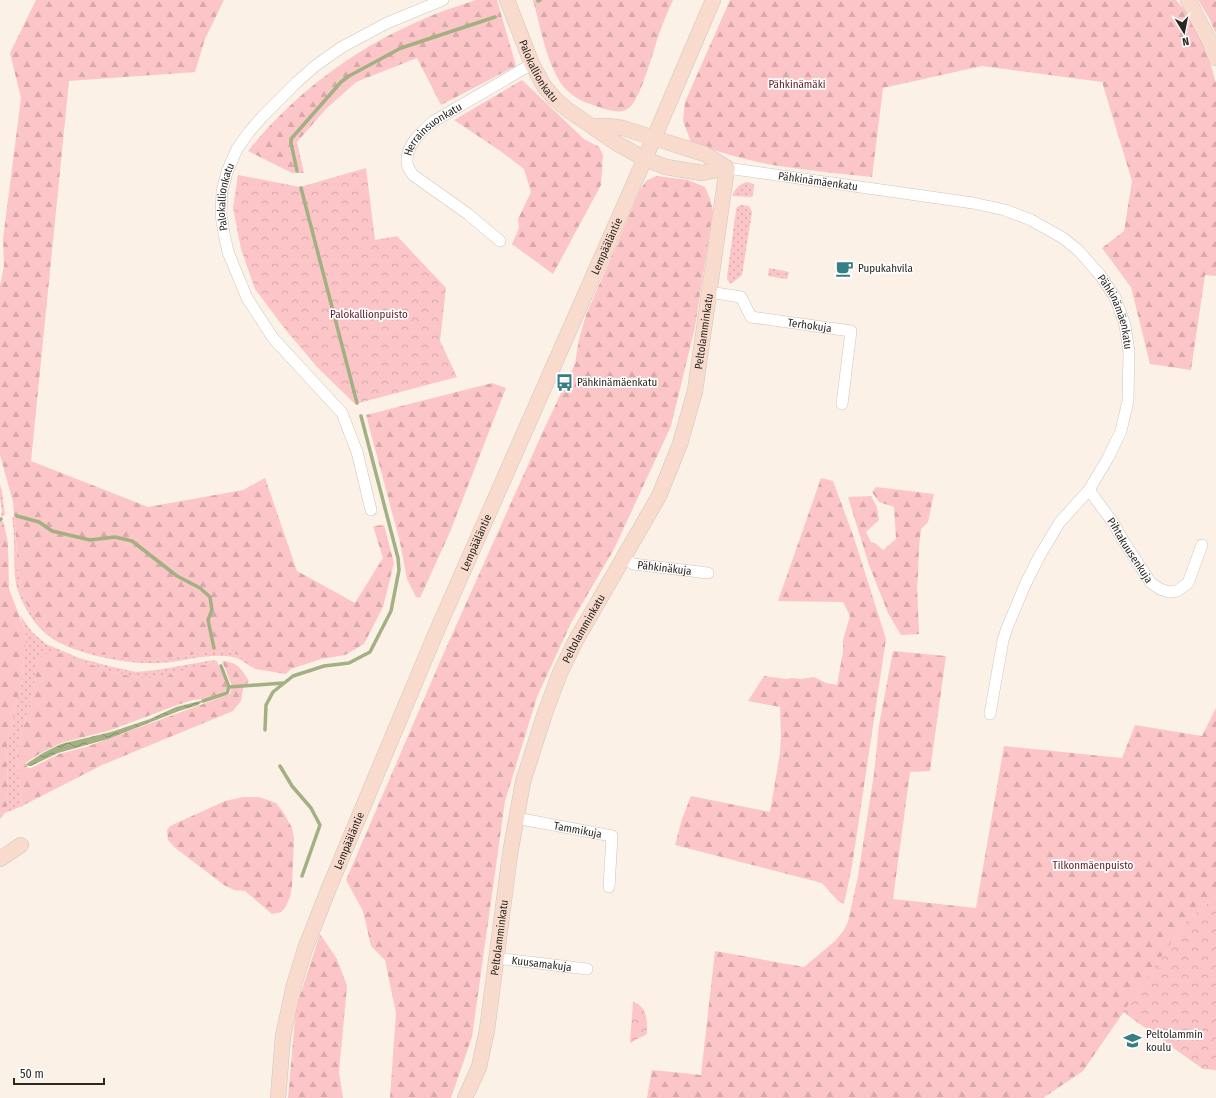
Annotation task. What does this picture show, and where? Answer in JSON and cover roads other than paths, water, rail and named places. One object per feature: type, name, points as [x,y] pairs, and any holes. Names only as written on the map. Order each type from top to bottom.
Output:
[{"type":"street","name":"Palokallionkatu","points":[[371,510],[357,452],[342,413],[273,338],[247,298],[228,252],[222,215],[222,192],[227,172],[237,149],[249,132],[262,117],[306,74],[342,47],[353,41],[387,24],[443,0]]},
{"type":"street","name":"Palokallionkatu","points":[[507,0],[532,64],[544,86],[555,99],[604,136],[645,159]]},
{"type":"street","name":"Lempääläntie","points":[[278,1098],[283,1036],[294,985],[305,949],[326,895],[435,635],[645,159],[713,0]]},
{"type":"street","points":[[1188,0],[1210,42],[1216,58]]},
{"type":"street","name":"Herrainsuonkatu","points":[[500,241],[468,214],[416,178],[408,167],[407,158],[413,142],[421,132],[434,121],[532,64]]},
{"type":"street","points":[[592,126],[623,128],[654,138]]},
{"type":"street","name":"Pähkinämäenkatu","points":[[654,138],[705,154],[727,168]]},
{"type":"street","name":"Pähkinämäenkatu","points":[[645,159],[666,167],[702,173],[727,168],[991,206],[1017,214],[1064,238],[1078,250],[1100,274],[1114,297],[1125,325],[1129,352],[1128,401],[1121,431],[1108,458],[1089,490],[1060,522],[1040,555],[1025,585],[1006,628],[990,714]]},
{"type":"street","name":"Peltolamminkatu","points":[[465,1098],[479,1066],[487,1030],[516,818],[523,782],[532,750],[560,673],[575,642],[658,496],[680,444],[695,391],[727,168]]},
{"type":"street","name":"Terhokuja","points":[[709,292],[741,297],[751,317],[850,331],[842,404]]},
{"type":"street","name":"Pihtakuusenkuja","points":[[1089,490],[1114,524],[1151,583],[1160,589],[1169,592],[1177,591],[1188,583],[1202,545]]},
{"type":"street","name":"Pähkinäkuja","points":[[623,557],[633,564],[708,573]]},
{"type":"street","name":"Tammikuja","points":[[516,818],[612,836],[609,887]]},
{"type":"street","points":[[0,850],[21,845],[0,859]]},
{"type":"street","name":"Kuusamakuja","points":[[496,958],[587,969]]},
{"type":"water","points":[[203,701],[198,705],[108,739],[58,753],[31,766],[26,764],[61,744],[111,732],[150,719],[176,707]]},
{"type":"waterway","points":[[297,171],[291,139],[341,82],[349,76],[401,48],[495,17]]},
{"type":"waterway","points":[[301,188],[357,403]]},
{"type":"waterway","points":[[265,730],[266,705],[273,692],[293,676],[324,666],[349,663],[370,652],[391,611],[399,570],[398,558],[361,416]]},
{"type":"waterway","points":[[17,516],[39,522],[52,531],[90,540],[115,537],[132,541],[177,576],[200,588],[210,597],[212,610],[208,620],[214,648]]},
{"type":"waterway","points":[[221,666],[229,687],[283,683]]},
{"type":"waterway","points":[[203,701],[227,693],[229,687]]},
{"type":"waterway","points":[[280,766],[292,786],[311,808],[320,825],[302,876]]},
{"type":"place","name":"Pupukahvila","points":[[845,268]]},
{"type":"place","name":"Pähkinämäenkatu","points":[[564,382]]},
{"type":"place","name":"Peltolammin koulu","points":[[1133,1040]]},
{"type":"park label","name":"Pähkinämäki","points":[[797,84]]},
{"type":"park label","name":"Palokallionpuisto","points":[[369,314]]},
{"type":"park label","name":"Tilkonmäenpuisto","points":[[1093,865]]}]
